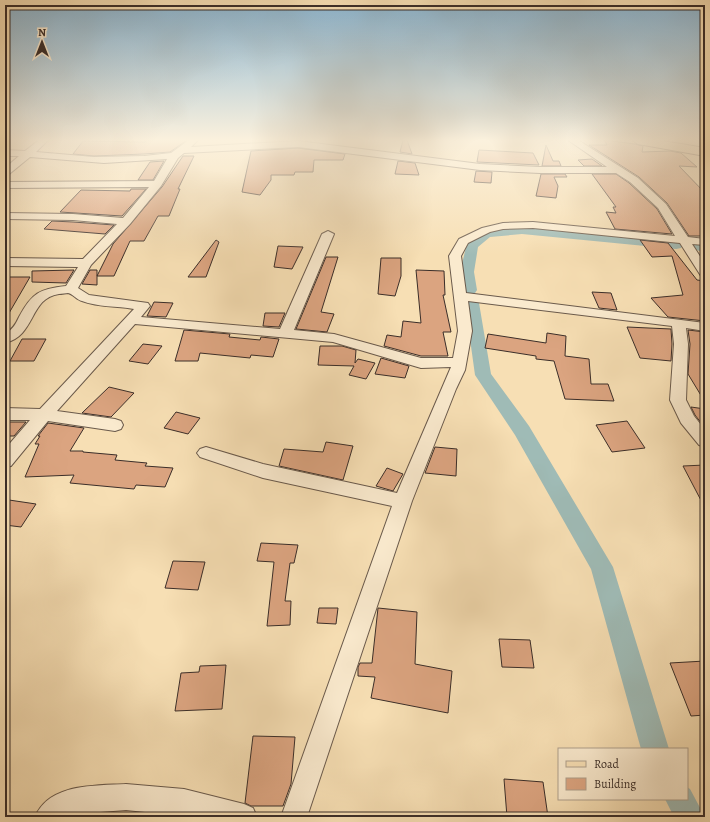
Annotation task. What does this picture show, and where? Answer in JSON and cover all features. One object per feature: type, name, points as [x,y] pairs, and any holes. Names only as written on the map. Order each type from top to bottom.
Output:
[{"type":"street","points":[[71,289],[86,264],[126,222],[161,178]]},
{"type":"street","points":[[632,178],[662,206],[705,273]]},
{"type":"street","points":[[5,185],[157,184]]},
{"type":"street","points":[[5,216],[73,218],[126,222]]},
{"type":"street","points":[[294,817],[353,650],[403,501],[448,389],[458,370],[464,331],[455,256],[463,241],[486,230],[503,226],[533,225],[705,242]]},
{"type":"street","points":[[286,332],[328,234]]},
{"type":"street","points":[[5,262],[86,264]]},
{"type":"street","points":[[5,339],[9,338],[19,328],[38,298],[48,292],[71,289],[85,298],[143,306],[132,320],[44,415],[5,461]]},
{"type":"street","points":[[460,296],[705,327]]},
{"type":"street","points":[[132,320],[286,332],[334,338],[421,363],[459,362]]},
{"type":"street","points":[[679,324],[681,344],[678,400],[687,420],[705,441]]},
{"type":"street","points":[[5,414],[44,415],[115,425]]},
{"type":"street","points":[[206,453],[263,471],[403,501]]},
{"type":"street","points":[[48,817],[71,801],[126,797],[184,802],[244,817]]},
{"type":"building","points":[[139,178],[154,178],[153,180],[138,180]]},
{"type":"building","points":[[168,178],[183,178],[169,216],[158,216],[144,241],[130,241],[114,276],[97,276],[113,244]]},
{"type":"building","points":[[245,178],[271,178],[260,195],[242,192]]},
{"type":"building","points":[[475,178],[491,178],[491,183],[474,182]]},
{"type":"building","points":[[540,178],[555,178],[558,186],[556,198],[536,196]]},
{"type":"building","points":[[595,178],[622,178],[629,183],[657,209],[672,234],[615,229],[606,212],[616,213],[613,207],[616,207]]},
{"type":"building","points":[[640,178],[691,178],[705,193],[705,236],[689,236],[667,203]]},
{"type":"building","points":[[131,189],[146,189],[122,216],[60,212],[81,190],[130,191]]},
{"type":"building","points":[[52,221],[114,225],[105,234],[44,229]]},
{"type":"building","points":[[216,240],[219,242],[206,277],[188,277]]},
{"type":"building","points":[[640,240],[668,243],[697,280],[705,281],[705,321],[668,317],[651,298],[683,295],[672,256],[652,257]]},
{"type":"building","points":[[278,246],[303,247],[292,269],[274,267]]},
{"type":"building","points":[[326,257],[338,257],[321,312],[334,314],[327,332],[296,329]]},
{"type":"building","points":[[381,258],[401,258],[401,276],[395,296],[378,294]]},
{"type":"building","points":[[74,270],[66,283],[32,282],[32,271]]},
{"type":"building","points":[[90,270],[97,270],[97,285],[82,284]]},
{"type":"building","points":[[416,270],[444,271],[445,295],[443,295],[451,332],[443,332],[448,356],[421,356],[384,346],[387,335],[401,337],[403,321],[421,323]]},
{"type":"building","points":[[5,277],[30,277],[5,320]]},
{"type":"building","points":[[592,292],[611,293],[617,310],[599,308]]},
{"type":"building","points":[[154,302],[173,303],[166,317],[147,316]]},
{"type":"building","points":[[265,313],[285,313],[279,327],[263,326]]},
{"type":"building","points":[[627,327],[671,329],[671,361],[640,358]]},
{"type":"building","points":[[184,330],[230,334],[229,337],[260,340],[261,337],[279,339],[273,357],[251,355],[250,358],[200,353],[198,361],[175,361]]},
{"type":"building","points":[[688,330],[705,332],[705,402],[688,374],[690,344]]},
{"type":"building","points":[[547,333],[566,336],[565,356],[589,359],[591,384],[608,384],[614,401],[565,399],[554,361],[536,359],[536,356],[485,348],[488,334],[546,343]]},
{"type":"building","points":[[22,339],[46,339],[34,361],[10,361]]},
{"type":"building","points":[[143,344],[162,346],[148,364],[129,361]]},
{"type":"building","points":[[320,346],[342,346],[356,350],[355,363],[358,359],[375,363],[366,379],[349,375],[354,366],[318,365]]},
{"type":"building","points":[[381,358],[409,366],[405,378],[375,374]]},
{"type":"building","points":[[109,387],[134,393],[111,417],[82,413]]},
{"type":"building","points":[[691,407],[705,409],[705,428],[695,415]]},
{"type":"building","points":[[176,412],[200,418],[188,434],[164,428]]},
{"type":"building","points":[[627,421],[645,448],[612,452],[596,425]]},
{"type":"building","points":[[5,422],[26,422],[14,436],[5,436]]},
{"type":"building","points":[[48,423],[84,428],[70,451],[117,455],[115,460],[147,463],[145,466],[173,468],[165,487],[136,485],[134,489],[70,483],[74,475],[25,477],[39,444],[35,444],[40,436],[38,436]]},
{"type":"building","points":[[326,442],[353,446],[343,480],[279,466],[284,449],[323,452]]},
{"type":"building","points":[[435,447],[457,449],[456,476],[425,473]]},
{"type":"building","points":[[705,465],[705,508],[683,466]]},
{"type":"building","points":[[387,468],[403,474],[393,491],[376,486]]},
{"type":"building","points":[[9,500],[36,504],[21,527],[5,525],[5,505]]},
{"type":"building","points":[[261,543],[298,545],[294,563],[290,563],[285,601],[291,601],[290,625],[267,626],[274,562],[257,561]]},
{"type":"building","points":[[173,561],[205,562],[198,590],[165,588]]},
{"type":"building","points":[[319,608],[338,608],[336,624],[317,623]]},
{"type":"building","points":[[378,608],[417,612],[415,664],[452,671],[448,713],[371,698],[375,677],[358,676],[358,667],[360,663],[372,663]]},
{"type":"building","points":[[499,639],[530,640],[534,668],[502,667]]},
{"type":"building","points":[[705,661],[705,715],[691,716],[670,663]]},
{"type":"building","points":[[226,665],[222,709],[175,711],[181,673],[199,672],[200,666]]},
{"type":"building","points":[[253,736],[295,737],[291,784],[283,806],[251,806],[245,803]]},
{"type":"building","points":[[504,779],[543,782],[548,817],[507,817]]},
{"type":"waterway","points":[[470,290],[467,272],[472,246],[486,233],[522,230],[591,238],[676,245]]},
{"type":"waterway","points":[[696,246],[705,248]]},
{"type":"waterway","points":[[472,303],[483,375],[522,431],[602,567],[655,748]]},
{"type":"waterway","points":[[681,800],[690,817]]}]
